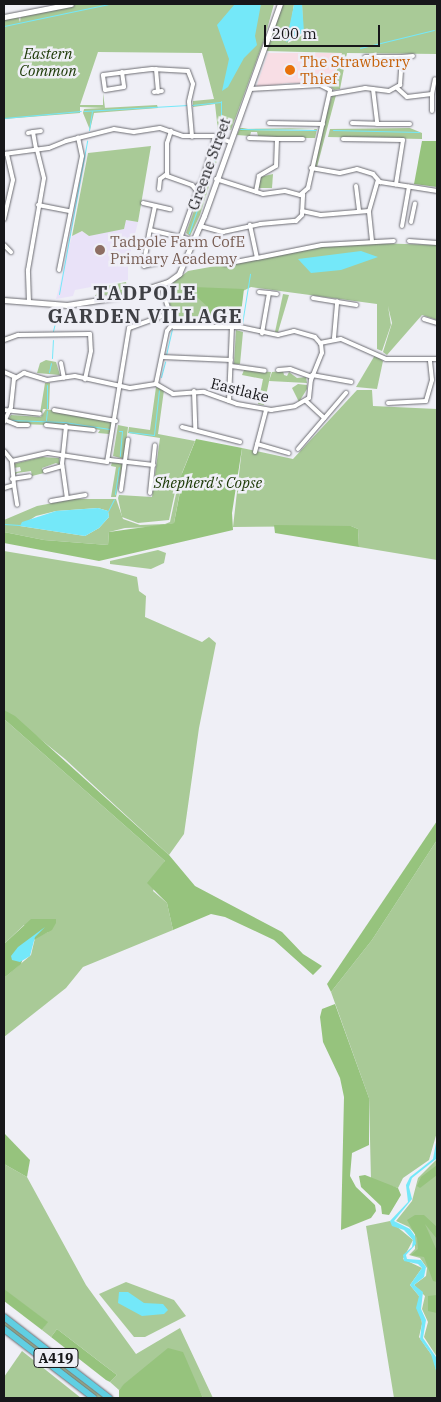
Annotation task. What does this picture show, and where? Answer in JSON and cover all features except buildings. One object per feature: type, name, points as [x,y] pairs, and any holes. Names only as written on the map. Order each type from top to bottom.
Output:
[{"type":"highway","name":"A419","points":[[4,1317],[109,1398]]},
{"type":"highway","name":"A419","points":[[4,1329],[94,1398]]},
{"type":"street","points":[[4,17],[71,4]]},
{"type":"street","name":"Greene Street","points":[[4,300],[63,305],[125,296],[161,285],[181,271],[200,226],[280,4]]},
{"type":"street","points":[[365,57],[413,56]]},
{"type":"street","points":[[331,94],[373,88],[389,91],[397,88],[402,80],[402,57]]},
{"type":"street","points":[[122,72],[124,87],[105,90],[103,75],[122,72],[156,69],[183,69],[189,72],[193,86],[189,102],[192,137]]},
{"type":"street","points":[[156,69],[158,92]]},
{"type":"street","points":[[432,111],[432,94],[435,79]]},
{"type":"street","points":[[250,90],[322,85],[331,94]]},
{"type":"street","points":[[373,88],[377,124]]},
{"type":"street","points":[[397,88],[407,97],[432,94]]},
{"type":"street","points":[[200,226],[223,232],[250,225],[296,221],[302,211],[303,194],[308,186],[331,94]]},
{"type":"street","points":[[290,117],[290,123]]},
{"type":"street","points":[[268,123],[323,124]]},
{"type":"street","points":[[352,123],[410,124]]},
{"type":"street","points":[[4,219],[13,180],[5,154],[53,147],[78,137],[114,129],[170,131],[192,137],[215,137],[230,142]]},
{"type":"street","points":[[29,302],[28,270],[44,178],[30,132],[41,131]]},
{"type":"street","points":[[167,174],[166,144],[170,131]]},
{"type":"street","points":[[252,133],[250,138],[303,139]]},
{"type":"street","points":[[59,270],[69,211],[82,156],[78,137]]},
{"type":"street","points":[[181,236],[197,195],[196,188],[202,181],[215,137]]},
{"type":"street","points":[[256,192],[260,176],[276,166],[277,139]]},
{"type":"street","points":[[343,139],[405,140],[396,184]]},
{"type":"street","points":[[311,168],[340,173],[357,169],[373,174],[378,180],[437,190]]},
{"type":"street","points":[[167,174],[196,188]]},
{"type":"street","points":[[159,189],[160,179],[167,174]]},
{"type":"street","points":[[216,179],[256,192],[303,194]]},
{"type":"street","points":[[372,241],[369,211],[378,180]]},
{"type":"street","points":[[356,186],[359,212]]},
{"type":"street","points":[[402,226],[409,186]]},
{"type":"street","points":[[143,203],[170,208]]},
{"type":"street","points":[[411,222],[415,203]]},
{"type":"street","points":[[38,205],[69,211]]},
{"type":"street","points":[[145,257],[155,206]]},
{"type":"street","points":[[302,211],[320,215],[369,211]]},
{"type":"street","points":[[404,212],[413,213]]},
{"type":"street","points":[[250,225],[256,258]]},
{"type":"street","points":[[150,230],[193,240]]},
{"type":"street","points":[[226,264],[323,245],[394,241]]},
{"type":"street","points":[[409,241],[437,243]]},
{"type":"street","points":[[4,247],[11,252]]},
{"type":"street","points":[[53,263],[60,264]]},
{"type":"street","points":[[4,372],[15,377],[29,373],[47,380],[64,378],[85,379],[132,388],[156,384],[172,324],[161,285]]},
{"type":"street","points":[[259,292],[277,294]]},
{"type":"street","points":[[262,333],[269,293]]},
{"type":"street","points":[[314,298],[356,305]]},
{"type":"street","points":[[334,338],[337,301]]},
{"type":"street","points":[[63,305],[63,311]]},
{"type":"street","points":[[110,460],[129,328],[168,314]]},
{"type":"street","points":[[424,319],[437,323]]},
{"type":"street","points":[[172,324],[180,328],[232,326],[262,333],[280,335],[298,332],[312,336],[320,343],[321,355],[312,376],[306,401],[324,418]]},
{"type":"street","points":[[228,401],[232,326]]},
{"type":"street","points":[[4,340],[18,335],[92,335],[85,379]]},
{"type":"street","points":[[320,343],[334,338],[386,359],[430,361],[437,359]]},
{"type":"street","points":[[162,357],[231,360]]},
{"type":"street","points":[[388,402],[426,401],[432,377],[430,361]]},
{"type":"street","points":[[61,363],[64,378]]},
{"type":"street","points":[[230,366],[264,371]]},
{"type":"street","points":[[278,370],[288,369],[312,376],[351,382]]},
{"type":"street","points":[[15,377],[10,411],[4,421],[18,425],[28,425]]},
{"type":"street","name":"Eastlake","points":[[156,384],[173,394],[194,391],[266,410],[296,406],[306,401]]},
{"type":"street","points":[[194,391],[195,429]]},
{"type":"street","points":[[298,449],[346,393]]},
{"type":"street","points":[[4,410],[40,414]]},
{"type":"street","points":[[54,410],[116,421]]},
{"type":"street","points":[[255,452],[266,410]]},
{"type":"street","points":[[46,425],[94,430]]},
{"type":"street","points":[[66,426],[62,466],[67,498]]},
{"type":"street","points":[[182,427],[240,442]]},
{"type":"street","points":[[121,490],[128,439]]},
{"type":"street","points":[[257,444],[289,452]]},
{"type":"street","points":[[150,493],[155,445]]},
{"type":"street","points":[[4,451],[12,461],[12,479],[17,505]]},
{"type":"street","points":[[12,461],[44,453],[103,463],[110,460],[154,465]]},
{"type":"street","points":[[45,471],[62,466]]},
{"type":"street","points":[[12,479],[30,476]]},
{"type":"street","points":[[4,488],[14,485]]},
{"type":"street","points":[[51,501],[85,496]]},
{"type":"shaded area","points":[[268,53],[342,53],[331,84],[287,83],[256,88]]},
{"type":"shaded area","name":"Tadpole Farm CofE Primary Academy","points":[[125,220],[138,222],[128,263],[128,280],[75,290],[73,296],[56,299],[72,236],[82,231],[89,236]]},
{"type":"green space","name":"Eastern Common","points":[[81,4],[274,4],[264,40],[231,130],[218,131],[215,104],[193,107],[193,101],[214,99],[202,53],[98,52],[80,105],[103,105],[103,93],[105,108],[80,107],[80,113],[4,119],[4,19],[18,16],[20,22],[21,15]]},
{"type":"green space","points":[[282,4],[294,4],[288,43],[303,35],[302,4],[437,4],[437,54],[347,53],[340,89],[334,90],[327,83],[333,83],[342,53],[266,51]]},
{"type":"green space","points":[[336,95],[317,167],[314,166],[327,112],[332,96]]},
{"type":"green space","points":[[157,105],[158,108],[94,113],[90,130],[83,113],[84,109]]},
{"type":"green space","points":[[240,128],[242,128],[290,128],[317,129],[315,138],[253,137],[258,136],[257,132],[251,132],[250,136],[237,135]],"holes":[[[242,128],[314,129],[315,131],[242,131]]]},
{"type":"green space","points":[[242,128],[248,129],[316,130],[240,131]]},
{"type":"green space","points":[[410,128],[422,133],[422,139],[328,137],[330,129]]},
{"type":"green space","points":[[422,141],[437,141],[437,187],[414,184]]},
{"type":"green space","points":[[219,142],[222,144],[200,215],[190,236],[186,233]]},
{"type":"green space","points":[[151,146],[138,222],[126,220],[124,229],[89,236],[82,231],[72,236],[88,153]]},
{"type":"green space","points":[[273,174],[272,188],[258,188],[260,177]]},
{"type":"green space","points":[[373,243],[437,245],[437,320],[422,315],[387,355],[383,352],[392,323],[388,306],[391,325],[382,351],[377,349],[377,304],[251,287],[243,291],[240,321],[235,325],[210,322],[189,325],[173,314],[165,289],[188,271],[321,247]]},
{"type":"green space","points":[[126,282],[128,290],[125,293],[95,296],[101,287]]},
{"type":"green space","points":[[193,287],[244,289],[240,321],[207,319],[192,322],[208,307],[189,290]]},
{"type":"green space","points":[[283,294],[289,295],[278,332],[275,332]]},
{"type":"green space","points":[[236,330],[243,332],[240,364],[234,364]]},
{"type":"green space","points":[[375,355],[383,361],[377,389],[356,387]]},
{"type":"green space","points":[[46,360],[56,362],[60,375],[37,373],[40,363]]},
{"type":"green space","points":[[244,370],[271,372],[264,405],[258,404],[263,379],[242,375]]},
{"type":"green space","points":[[283,371],[284,375],[287,376],[289,372],[297,378],[306,377],[307,383],[269,381],[272,372]]},
{"type":"green space","points":[[45,383],[50,383],[49,409],[43,409],[41,416],[12,414],[40,413]]},
{"type":"green space","points":[[298,384],[307,385],[307,389],[299,402],[292,388]]},
{"type":"green space","points":[[156,387],[164,390],[158,434],[195,441],[182,473],[180,490],[175,492],[169,520],[138,523],[122,517],[118,498],[119,495],[152,497],[160,438],[128,433],[129,427],[150,430]]},
{"type":"green space","points":[[357,390],[372,390],[373,406],[437,409],[437,560],[359,547],[358,529],[351,526],[233,527],[242,448],[293,459]]},
{"type":"green space","points":[[46,409],[111,422],[111,430],[109,434],[98,433],[100,430],[77,426],[20,424],[8,420],[11,415],[41,417]]},
{"type":"green space","points":[[118,425],[128,427],[124,459],[113,456]]},
{"type":"green space","name":"Shepherd's Copse","points":[[196,439],[242,448],[232,513],[233,530],[99,561],[4,543],[4,532],[44,540],[108,545],[109,532],[174,523],[180,492],[179,481]]},
{"type":"green space","points":[[42,457],[59,458],[60,465],[56,463],[42,468],[44,473],[32,476],[31,471],[17,473],[13,478],[12,473],[21,471],[20,467],[13,468],[13,464]]},
{"type":"green space","points":[[112,462],[123,464],[116,497],[111,497],[116,467],[111,466]]},
{"type":"green space","points":[[180,491],[174,523],[153,527],[125,528],[109,532],[108,545],[44,540],[4,532],[4,520],[37,506],[74,499],[116,499],[123,519],[140,525],[165,524],[170,522],[176,494]],"holes":[[[98,508],[108,511],[109,517],[99,528],[85,536],[20,526],[36,516],[56,511]]]},
{"type":"green space","points":[[274,525],[351,526],[358,529],[359,547],[275,533]]},
{"type":"green space","points":[[158,550],[166,553],[164,563],[151,569],[110,564],[110,561]]},
{"type":"green space","points":[[4,551],[100,567],[137,577],[139,591],[146,596],[145,617],[202,642],[209,637],[216,643],[199,728],[184,834],[169,855],[65,759],[4,710]]},
{"type":"green space","points":[[4,710],[15,716],[169,855],[195,886],[282,932],[303,954],[322,966],[313,975],[274,940],[225,917],[211,914],[173,930],[167,903],[147,883],[165,861],[4,719]]},
{"type":"green space","points":[[4,719],[165,861],[153,891],[167,903],[173,930],[83,967],[66,988],[4,1037],[4,978],[31,955],[35,938],[48,932],[24,925],[4,944]]},
{"type":"green space","points":[[437,821],[437,840],[372,940],[331,992],[327,984]]},
{"type":"green space","points":[[437,840],[437,1132],[429,1160],[403,1178],[398,1188],[371,1180],[369,1098],[331,992],[372,940]]},
{"type":"green space","points":[[31,919],[56,919],[56,923],[52,930],[28,943],[21,964],[4,978],[4,944]]},
{"type":"green space","points":[[335,1004],[369,1098],[369,1145],[352,1153],[350,1176],[356,1187],[375,1205],[376,1211],[371,1218],[341,1230],[344,1097],[340,1078],[323,1042],[320,1017],[322,1009]]},
{"type":"green space","points":[[4,1133],[30,1160],[27,1177],[4,1164]]},
{"type":"green space","points":[[437,1159],[437,1357],[424,1337],[428,1322],[422,1309],[425,1296],[414,1285],[426,1276],[427,1268],[420,1258],[409,1255],[415,1249],[415,1234],[409,1227],[396,1221],[412,1201],[418,1178]]},
{"type":"green space","points":[[4,1164],[27,1177],[86,1285],[136,1354],[180,1328],[213,1398],[203,1398],[191,1374],[132,1378],[119,1390],[110,1382],[117,1375],[57,1329],[51,1337],[42,1330],[47,1322],[4,1290]]},
{"type":"green space","points":[[437,1165],[437,1175],[420,1188],[417,1186],[421,1177]]},
{"type":"green space","points":[[365,1175],[398,1188],[401,1195],[389,1215],[382,1214],[381,1206],[361,1187],[359,1176]]},
{"type":"green space","points":[[415,1215],[424,1215],[437,1227],[437,1239],[425,1224],[437,1251],[437,1282],[433,1281],[424,1257],[411,1255],[418,1249],[417,1238],[407,1220]]},
{"type":"green space","points":[[390,1221],[413,1240],[403,1259],[422,1268],[410,1285],[419,1296],[422,1324],[419,1337],[433,1357],[437,1374],[437,1398],[394,1398],[366,1226]]},
{"type":"green space","points":[[126,1282],[174,1300],[186,1316],[145,1337],[134,1337],[99,1294]]},
{"type":"green space","points":[[4,1289],[48,1322],[42,1330],[4,1301]]},
{"type":"green space","points":[[437,1295],[437,1313],[428,1311],[428,1296]]},
{"type":"green space","points":[[4,1321],[104,1398],[99,1398],[4,1327]]},
{"type":"green space","points":[[57,1329],[117,1375],[110,1382],[106,1380],[51,1337]]},
{"type":"green space","points":[[168,1348],[183,1352],[203,1398],[119,1398],[119,1390],[124,1384]]},
{"type":"green space","points":[[22,1351],[81,1398],[4,1398],[4,1377]]},
{"type":"water","points":[[261,4],[255,36],[257,45],[244,58],[228,87],[222,91],[229,59],[217,25],[234,5]]},
{"type":"water","points":[[302,4],[304,32],[286,42],[294,5]]},
{"type":"water","points":[[361,251],[378,257],[341,270],[311,273],[298,259]]},
{"type":"water","points":[[98,508],[108,511],[109,517],[99,528],[85,536],[20,526],[22,522],[56,511]]},
{"type":"water","points":[[45,927],[35,937],[30,956],[20,962],[12,960],[11,956],[18,947]]},
{"type":"water","points":[[437,1137],[436,1159],[412,1178],[409,1187],[412,1199],[394,1221],[410,1229],[415,1236],[416,1244],[406,1255],[407,1259],[421,1260],[426,1267],[424,1277],[414,1285],[423,1292],[421,1309],[426,1320],[423,1338],[436,1357],[437,1374],[431,1354],[420,1339],[422,1322],[416,1308],[419,1296],[410,1285],[422,1268],[418,1264],[404,1261],[403,1255],[412,1247],[413,1240],[404,1230],[392,1226],[390,1221],[408,1202],[406,1185],[410,1177],[433,1159]]},
{"type":"water","points":[[119,1292],[128,1292],[144,1303],[163,1304],[168,1310],[164,1314],[142,1316],[118,1303]]},
{"type":"waterway","points":[[4,26],[108,4]]},
{"type":"waterway","points":[[360,48],[434,30]]},
{"type":"waterway","points":[[221,101],[221,127]]},
{"type":"waterway","points":[[192,105],[221,102]]},
{"type":"waterway","points":[[84,111],[188,105]]},
{"type":"waterway","points":[[4,118],[81,111]]},
{"type":"waterway","points":[[89,130],[92,111]]},
{"type":"waterway","points":[[240,129],[316,130]]},
{"type":"waterway","points":[[333,130],[419,132]]},
{"type":"waterway","points":[[59,294],[87,141]]},
{"type":"waterway","points":[[189,233],[220,143]]},
{"type":"waterway","points":[[242,324],[250,274]]},
{"type":"waterway","points":[[53,331],[55,323]]},
{"type":"waterway","points":[[166,355],[172,330]]},
{"type":"waterway","points":[[52,358],[53,340]]},
{"type":"waterway","points":[[161,377],[165,362]]},
{"type":"waterway","points":[[49,372],[51,363]]},
{"type":"waterway","points":[[47,385],[47,408]]},
{"type":"waterway","points":[[129,432],[154,435],[159,390]]},
{"type":"waterway","points":[[46,420],[47,411]]},
{"type":"waterway","points":[[10,420],[64,422],[109,429]]},
{"type":"waterway","points":[[119,431],[122,431],[120,456]]},
{"type":"waterway","points":[[115,494],[119,467]]},
{"type":"waterway","points":[[108,511],[114,499]]},
{"type":"waterway","points":[[4,524],[20,525]]},
{"type":"place","name":"The Strawberry Thief","points":[[290,70]]},
{"type":"place","name":"Tadpole Farm CofE Primary Academy","points":[[100,250]]},
{"type":"district","name":"TADPOLE GARDEN VILLAGE","points":[[145,304]]}]
